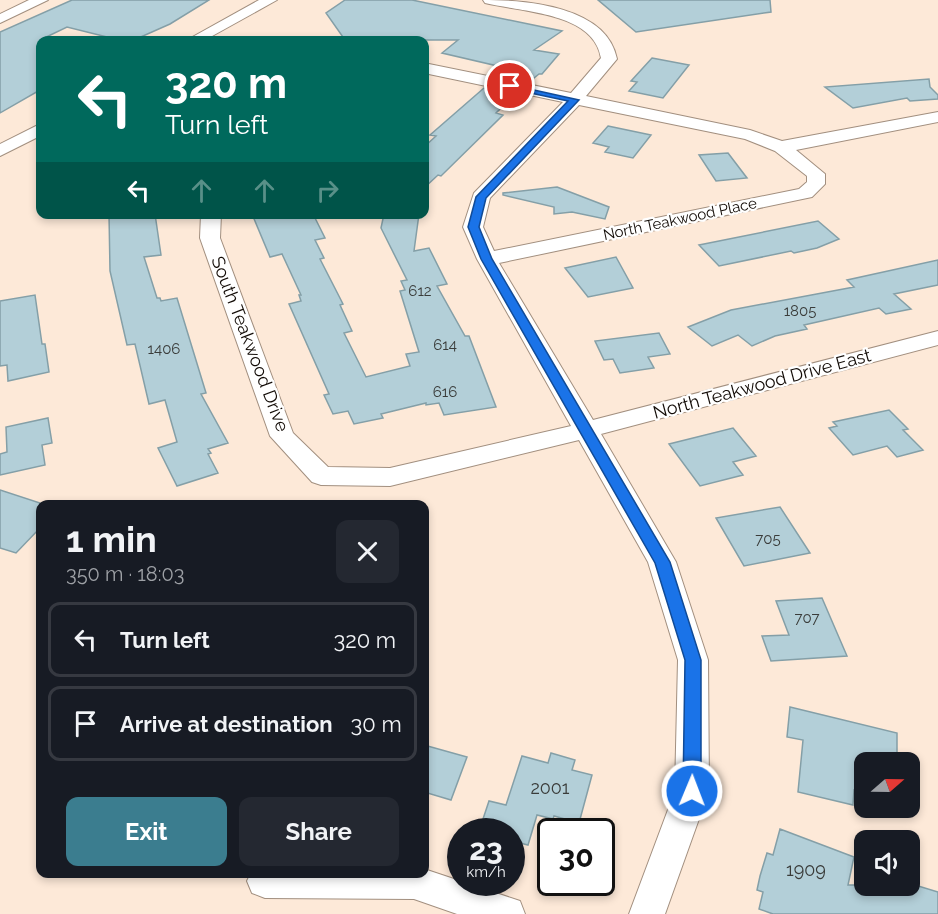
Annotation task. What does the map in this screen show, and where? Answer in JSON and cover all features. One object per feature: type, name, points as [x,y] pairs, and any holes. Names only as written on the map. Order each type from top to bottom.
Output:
[{"type":"street","points":[[216,28],[231,12],[250,0]]},
{"type":"street","points":[[202,36],[270,0]]},
{"type":"street","points":[[490,0],[554,12],[590,27],[606,44],[609,59],[574,100],[481,197],[474,227],[486,259],[662,562],[693,660],[692,791],[647,914]]},
{"type":"street","points":[[0,19],[34,1]]},
{"type":"street","points":[[429,69],[750,135],[781,147],[938,117]]},
{"type":"street","points":[[0,151],[36,131]]},
{"type":"street","name":"North Teakwood Place","points":[[486,259],[806,193],[816,184],[816,174],[781,147]]},
{"type":"street","name":"South Teakwood Drive","points":[[210,219],[210,238],[282,436],[321,476],[390,477],[587,430]]},
{"type":"street","name":"North Teakwood Drive East","points":[[587,430],[938,338]]},
{"type":"street","points":[[265,881],[414,882],[507,914]]},
{"type":"building","points":[[72,0],[209,0],[170,24],[143,36],[103,36],[67,27],[48,36],[36,36],[36,92],[0,113],[0,32]]},
{"type":"building","points":[[345,0],[412,0],[562,31],[534,50],[559,54],[542,74],[529,82],[497,76],[506,68],[442,53],[458,40],[429,40],[429,36],[342,36],[326,13]]},
{"type":"building","points":[[598,0],[770,0],[771,12],[636,32]]},
{"type":"building","points":[[652,58],[689,65],[663,98],[629,91],[637,82],[631,81]]},
{"type":"building","points":[[929,79],[930,87],[938,95],[938,99],[910,101],[907,98],[853,108],[825,87]]},
{"type":"building","points":[[484,88],[516,94],[496,113],[503,115],[441,176],[438,175],[429,183],[429,142],[436,136],[430,135]]},
{"type":"building","points":[[608,126],[651,135],[633,158],[605,152],[609,147],[593,143]]},
{"type":"building","points":[[728,153],[747,178],[716,181],[699,155]]},
{"type":"building","points":[[557,187],[609,207],[605,219],[572,212],[554,214],[554,207],[503,195],[503,193]]},
{"type":"building","points":[[109,219],[156,219],[161,255],[144,257],[157,298],[161,301],[177,298],[206,393],[201,394],[228,443],[208,449],[211,453],[208,454],[218,473],[177,486],[158,448],[177,442],[165,400],[149,404],[135,344],[127,345],[110,271]]},
{"type":"building","points":[[254,219],[316,219],[325,238],[315,240],[324,258],[320,259],[343,304],[340,305],[352,331],[344,333],[366,377],[410,366],[406,354],[419,352],[400,291],[405,290],[401,281],[407,280],[381,228],[383,219],[418,219],[414,251],[429,248],[447,284],[437,286],[465,336],[469,336],[496,407],[444,415],[439,403],[426,405],[426,403],[381,414],[383,418],[354,424],[348,411],[333,414],[324,395],[329,394],[289,304],[301,301],[299,295],[301,295],[282,254],[270,257]]},
{"type":"building","points":[[818,221],[839,239],[817,248],[719,266],[699,245]]},
{"type":"building","points":[[616,257],[633,288],[588,297],[565,268]]},
{"type":"building","points":[[938,260],[938,285],[894,294],[911,309],[886,314],[879,308],[804,325],[807,329],[775,336],[752,346],[738,335],[712,346],[688,327],[731,310],[854,287],[847,280]]},
{"type":"building","points":[[35,295],[42,344],[45,344],[49,372],[8,381],[7,365],[0,366],[0,301]]},
{"type":"building","points":[[659,333],[670,354],[648,357],[654,368],[620,373],[613,359],[604,360],[595,341]]},
{"type":"building","points":[[889,410],[908,429],[903,430],[923,450],[897,457],[887,446],[853,455],[829,428],[837,426],[833,422]]},
{"type":"building","points":[[48,418],[52,443],[42,445],[45,465],[0,475],[0,454],[7,452],[6,427]]},
{"type":"building","points":[[733,428],[756,456],[733,462],[743,475],[700,486],[669,444]]},
{"type":"building","points":[[0,490],[36,502],[36,532],[16,553],[0,548]]},
{"type":"building","points":[[780,507],[810,553],[744,566],[716,518]]},
{"type":"building","points":[[822,598],[847,656],[771,661],[762,636],[789,635],[776,601]]},
{"type":"building","points":[[790,707],[897,733],[897,752],[854,752],[853,805],[798,792],[803,740],[787,737]]},
{"type":"building","points":[[429,746],[467,757],[451,800],[429,793]]},
{"type":"building","points":[[551,753],[575,760],[572,770],[592,775],[580,818],[554,816],[549,818],[537,815],[528,845],[525,844],[525,818],[483,818],[489,801],[506,805],[522,756],[548,763]]},
{"type":"building","points":[[780,829],[854,857],[848,885],[854,885],[854,896],[920,896],[920,887],[938,892],[938,914],[773,914],[759,909],[763,892],[757,890],[760,876],[767,853],[773,855]]},
{"type":"route","points":[[510,86],[574,100],[481,197],[474,227],[486,259],[662,562],[693,660],[692,791]]}]
